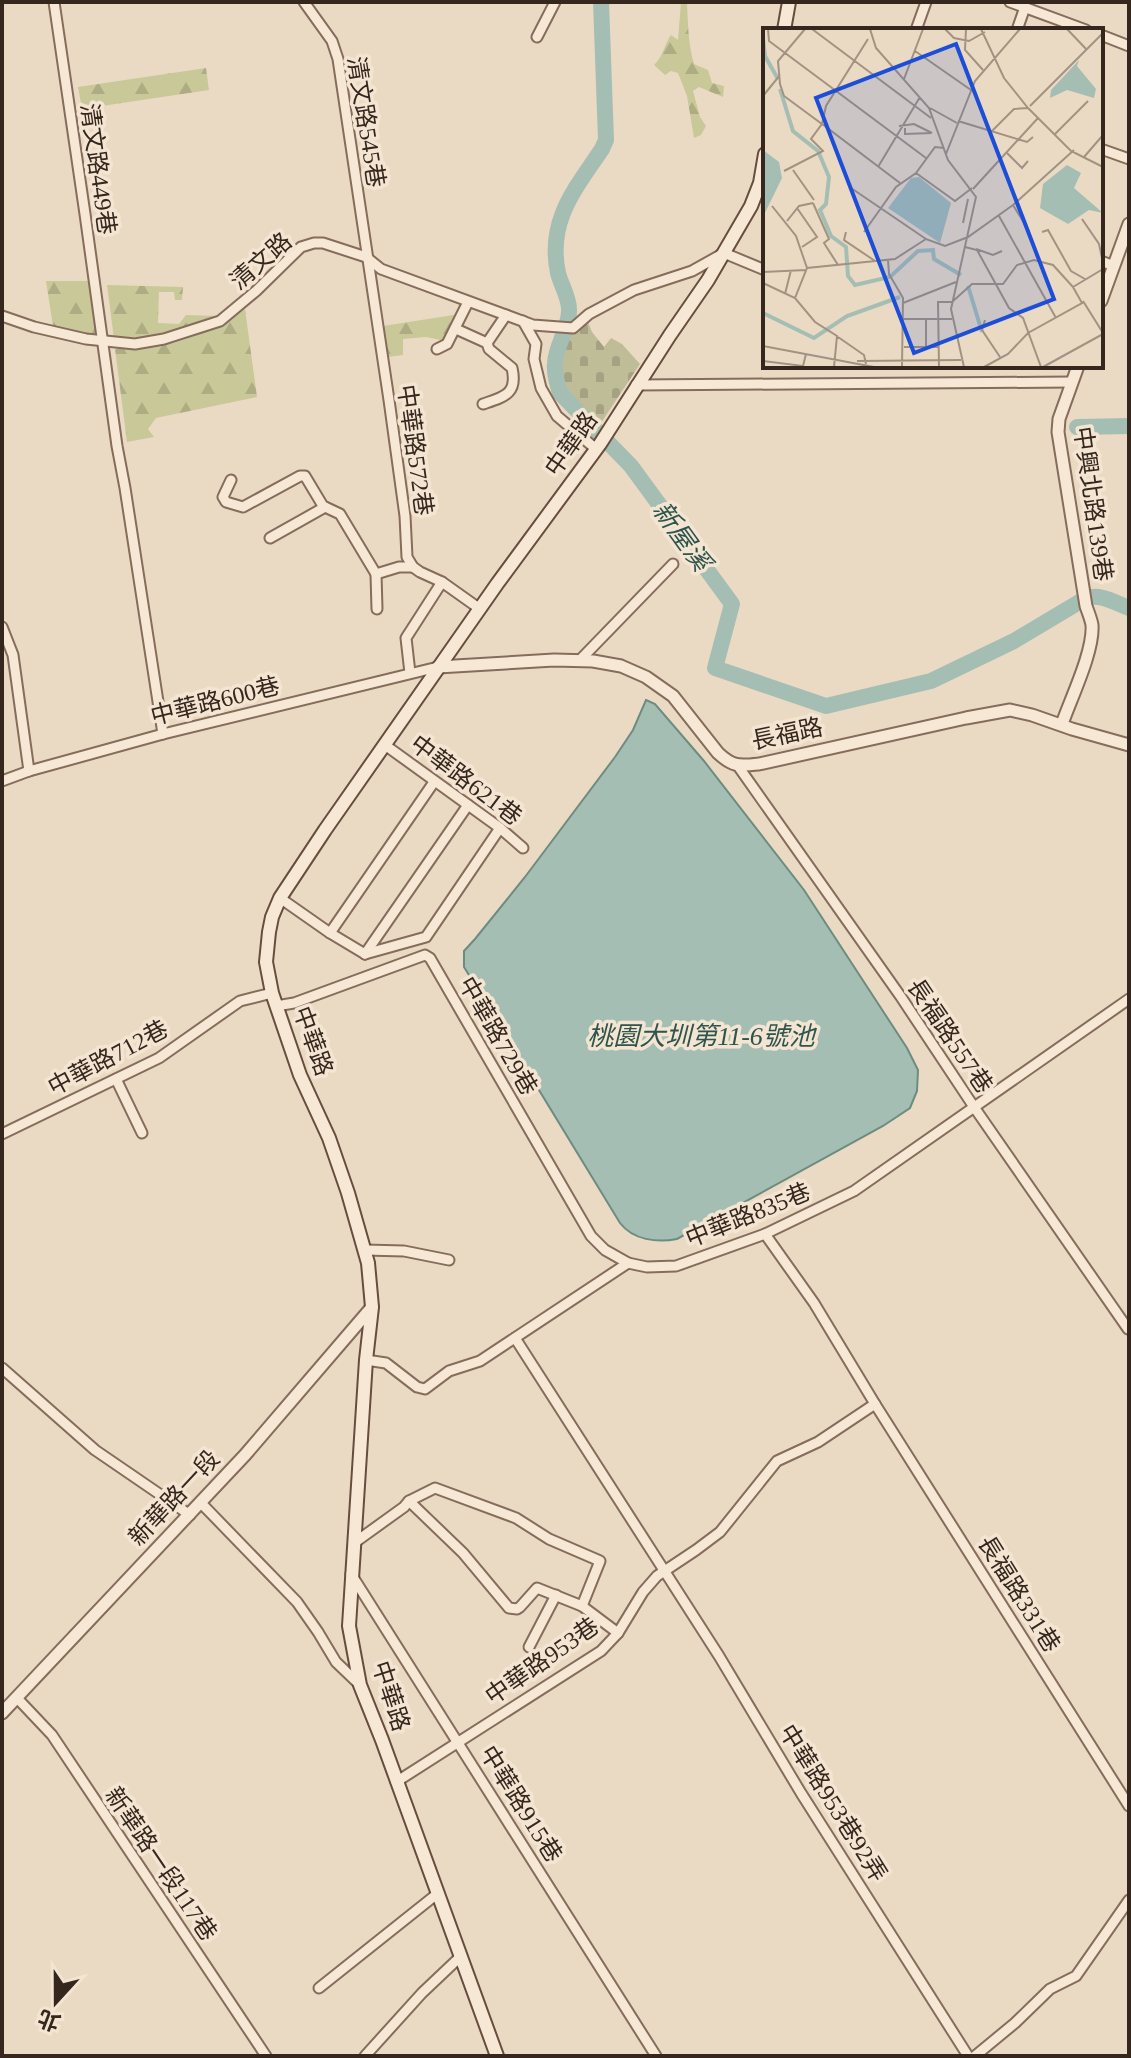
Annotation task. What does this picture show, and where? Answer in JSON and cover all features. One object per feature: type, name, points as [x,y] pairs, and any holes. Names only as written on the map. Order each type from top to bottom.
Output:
[{"type":"main road","points":[[784,28],[789,2]]},
{"type":"main road","name":"中華路","points":[[497,2056],[360,1685],[349,1626],[372,1307],[368,1263],[329,1138],[300,1075],[274,1000],[266,962],[272,917],[280,898],[325,830],[438,667],[601,442],[724,253],[751,206],[763,166]]},
{"type":"street","name":"清文路449巷","points":[[54,2],[117,446],[163,734]]},
{"type":"street","name":"清文路545巷","points":[[304,2],[332,41],[338,59],[366,257]]},
{"type":"street","points":[[537,37],[555,2]]},
{"type":"street","points":[[917,28],[926,2]]},
{"type":"street","points":[[1010,2],[1081,28]]},
{"type":"street","points":[[1018,28],[1025,7]]},
{"type":"street","points":[[1103,36],[1129,46]]},
{"type":"street","points":[[1103,150],[1129,159]]},
{"type":"street","points":[[1103,296],[1129,224]]},
{"type":"street","name":"清文路","points":[[2,316],[34,327],[102,341],[135,344],[164,339],[220,321],[301,247],[323,243],[366,257],[381,269],[523,321],[573,328],[589,314],[634,290],[692,271],[724,253]]},
{"type":"street","points":[[724,253],[763,269]]},
{"type":"street","name":"中華路572巷","points":[[366,257],[405,516],[407,557],[413,567]]},
{"type":"street","points":[[1103,262],[1114,266]]},
{"type":"street","points":[[437,349],[447,344],[468,302]]},
{"type":"street","points":[[487,343],[506,315]]},
{"type":"street","points":[[523,321],[536,344],[534,359],[541,388],[557,416],[601,442]]},
{"type":"street","points":[[456,329],[487,343],[489,349],[512,368],[514,383],[511,390],[483,404]]},
{"type":"street","name":"中興北路139巷","points":[[1062,724],[1085,660],[1092,623],[1086,606],[1058,432],[1059,419],[1077,368]]},
{"type":"street","points":[[636,385],[1072,382]]},
{"type":"street","points":[[231,480],[223,497],[226,502],[243,507],[305,476],[319,502],[340,514],[376,574],[377,609]]},
{"type":"street","points":[[270,538],[325,507]]},
{"type":"street","points":[[579,661],[673,564]]},
{"type":"street","points":[[376,574],[399,567],[413,567],[442,582],[480,609]]},
{"type":"street","points":[[410,673],[406,638],[442,582]]},
{"type":"street","points":[[2,627],[13,655],[29,771]]},
{"type":"street","name":"長福路","points":[[438,667],[554,660],[621,666],[646,677],[673,696],[718,753],[738,766],[1010,710],[1129,745]]},
{"type":"street","name":"中華路600巷","points":[[2,781],[163,734],[438,667]]},
{"type":"street","name":"中華路621巷","points":[[385,745],[523,848]]},
{"type":"street","name":"長福路557巷","points":[[738,766],[901,997],[1128,1329]]},
{"type":"street","points":[[330,933],[434,782]]},
{"type":"street","points":[[365,954],[468,805]]},
{"type":"street","points":[[280,898],[365,954],[426,937],[500,828]]},
{"type":"street","name":"中華路729巷","points":[[274,1000],[294,1003],[425,955],[430,958],[591,1236],[605,1250],[628,1263]]},
{"type":"street","name":"中華路835巷","points":[[628,1263],[647,1267],[676,1266],[765,1234],[861,1187],[1129,999]]},
{"type":"street","name":"中華路712巷","points":[[2,1134],[159,1058],[240,1001],[274,1000]]},
{"type":"street","points":[[116,1079],[142,1133]]},
{"type":"street","name":"長福路331巷","points":[[765,1234],[814,1303],[1129,1806]]},
{"type":"street","points":[[365,1250],[404,1251],[449,1260]]},
{"type":"street","points":[[366,1360],[386,1363],[417,1387],[425,1389],[449,1371],[480,1361],[628,1263]]},
{"type":"street","name":"新華路一段","points":[[2,1713],[245,1455],[372,1307]]},
{"type":"street","name":"中華路953巷92弄","points":[[515,1338],[719,1656],[809,1806],[968,2056]]},
{"type":"street","points":[[2,1368],[95,1450],[190,1515]]},
{"type":"street","name":"中華路953巷","points":[[396,1782],[601,1651],[618,1633],[643,1592],[657,1576],[720,1532],[777,1461],[818,1442],[875,1404]]},
{"type":"street","points":[[354,1543],[409,1501],[435,1488],[516,1518],[549,1539],[600,1561],[582,1606]]},
{"type":"street","points":[[409,1501],[463,1553],[509,1608],[520,1607],[537,1588],[582,1606],[618,1633]]},
{"type":"street","points":[[201,1503],[297,1602],[336,1662],[360,1685]]},
{"type":"street","name":"中華路915巷","points":[[351,1574],[656,2056]]},
{"type":"street","points":[[529,1647],[556,1595]]},
{"type":"street","name":"新華路一段117巷","points":[[17,1698],[52,1735],[266,2056]]},
{"type":"street","points":[[319,1988],[437,1894]]},
{"type":"street","points":[[975,2056],[1050,1989],[1076,1976],[1129,1900]]},
{"type":"street","points":[[365,2056],[422,1993],[460,1957]]},
{"type":"green space","points":[[681,2],[687,2],[694,64],[708,70],[712,83],[724,86],[723,97],[699,87],[693,91],[700,117],[706,126],[701,135],[694,138],[687,96],[678,73],[671,71],[665,75],[654,65],[671,35],[678,40]]},
{"type":"green space","points":[[206,68],[209,90],[82,109],[78,87]]},
{"type":"green space","points":[[46,281],[97,281],[105,338],[53,326]]},
{"type":"green space","points":[[107,285],[183,287],[182,300],[175,300],[174,292],[159,292],[158,323],[179,324],[186,315],[217,316],[161,335],[114,339]]},
{"type":"green space","points":[[245,309],[257,397],[156,418],[148,429],[154,437],[127,442],[115,349],[159,346],[186,339]]},
{"type":"green space","points":[[460,314],[445,341],[426,337],[403,339],[403,355],[388,357],[383,326]]},
{"type":"green space","points":[[588,322],[604,347],[611,338],[622,344],[640,364],[599,426],[568,397],[557,376],[558,359],[568,331],[580,329]]},
{"type":"water","name":"桃園大圳第11-6號池","points":[[646,700],[655,704],[704,761],[804,890],[907,1048],[918,1070],[917,1091],[910,1108],[883,1126],[677,1239],[661,1241],[638,1237],[620,1223],[464,967],[464,951],[525,877],[615,757],[633,730]]},
{"type":"waterway","name":"新屋溪","points":[[601,2],[606,140],[573,192],[556,237],[558,273],[569,309],[556,356],[555,374],[560,393],[631,466],[732,604],[715,668],[826,706],[931,681],[1014,641],[1086,598],[1102,598],[1129,608]]},
{"type":"waterway","points":[[1077,427],[1129,426]]}]
